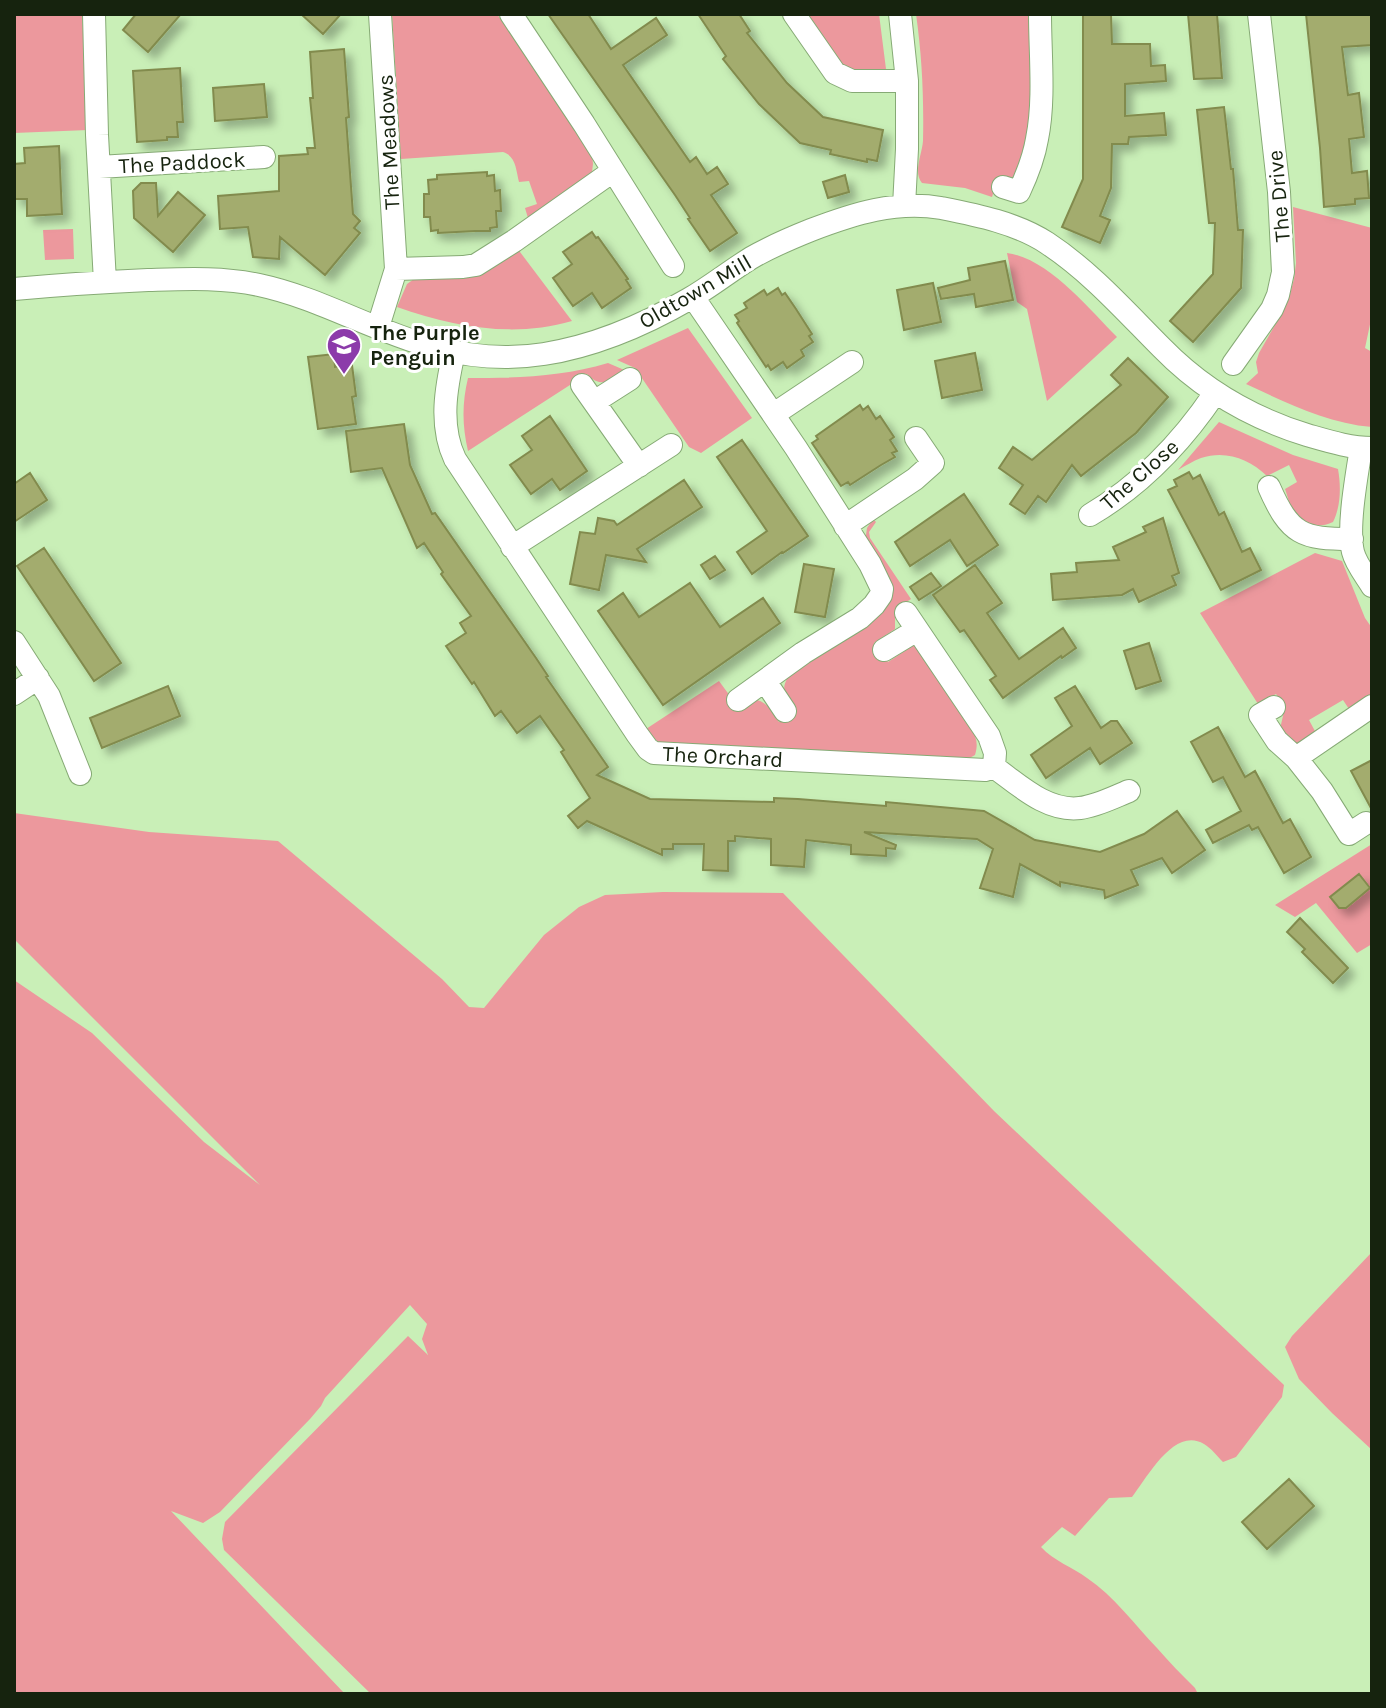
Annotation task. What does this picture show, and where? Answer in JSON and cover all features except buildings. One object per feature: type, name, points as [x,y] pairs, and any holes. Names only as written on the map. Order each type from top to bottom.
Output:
[{"type":"street","name":"The Paddock","points":[[94,14],[105,282]]},
{"type":"street","name":"The Meadows","points":[[378,327],[396,269],[380,14]]},
{"type":"street","points":[[511,14],[673,266]]},
{"type":"street","points":[[794,14],[835,73],[852,81],[907,81]]},
{"type":"street","points":[[900,14],[907,81],[904,206]]},
{"type":"street","points":[[1003,187],[1019,192],[1038,137],[1040,14]]},
{"type":"street","name":"The Drive","points":[[1233,364],[1272,309],[1283,272],[1279,192],[1259,14]]},
{"type":"street","name":"The Paddock","points":[[99,167],[264,157]]},
{"type":"street","points":[[396,269],[476,265],[492,257],[613,171]]},
{"type":"street","name":"Oldtown Mill","points":[[14,289],[195,278],[245,282],[314,301],[413,341],[454,352],[494,357],[526,356],[557,352],[622,332],[693,297],[752,258],[802,233],[851,215],[904,206],[936,207],[1017,228],[1046,242],[1099,285],[1162,349],[1215,393],[1275,424],[1322,440],[1366,448]]},
{"type":"street","points":[[693,297],[774,414],[881,584],[881,595],[860,618],[803,653],[738,700]]},
{"type":"street","name":"The Orchard","points":[[454,352],[445,409],[450,449],[648,749],[654,753],[985,770],[994,767]]},
{"type":"street","points":[[774,414],[852,362]]},
{"type":"street","points":[[630,379],[588,393],[639,466]]},
{"type":"street","name":"The Close","points":[[1090,515],[1114,500],[1162,460],[1215,393]]},
{"type":"street","points":[[845,526],[915,479],[933,463],[916,438]]},
{"type":"street","points":[[512,547],[671,445]]},
{"type":"street","points":[[1366,448],[1355,493],[1352,539],[1353,553],[1372,586]]},
{"type":"street","points":[[1269,487],[1282,513],[1298,531],[1316,538],[1352,539]]},
{"type":"street","points":[[884,650],[912,622],[989,736],[995,753],[994,767],[1042,800],[1077,808],[1091,806],[1129,791]]},
{"type":"street","points":[[14,642],[49,696],[80,774]]},
{"type":"street","points":[[14,694],[38,678]]},
{"type":"street","points":[[765,681],[785,711]]},
{"type":"street","points":[[1296,758],[1372,706]]},
{"type":"street","points":[[1274,707],[1260,715],[1277,741],[1296,758],[1322,791],[1349,834],[1366,823]]},
{"type":"shaded area","points":[[14,14],[82,14],[88,130],[14,133]]},
{"type":"shaded area","points":[[392,14],[497,14],[592,154],[592,172],[528,218],[525,208],[537,204],[529,181],[519,182],[515,164],[503,152],[401,159]]},
{"type":"shaded area","points":[[804,14],[879,14],[886,69],[867,74],[847,68],[822,43]]},
{"type":"shaded area","points":[[916,14],[1032,14],[1030,138],[1017,174],[1009,179],[998,177],[992,197],[965,188],[922,183],[919,179],[923,109]]},
{"type":"shaded area","points":[[1293,207],[1372,228],[1372,315],[1365,348],[1372,352],[1372,427],[1323,417],[1246,384],[1258,373],[1256,362],[1259,353],[1279,318],[1294,279]]},
{"type":"shaded area","points":[[73,229],[74,259],[45,260],[43,230]]},
{"type":"shaded area","points":[[517,248],[572,321],[528,329],[484,328],[440,320],[397,307],[407,284],[414,279],[485,271]]},
{"type":"shaded area","points":[[1007,253],[1038,264],[1053,275],[1117,337],[1047,401],[1027,309],[1017,302]]},
{"type":"shaded area","points":[[688,328],[752,418],[701,453],[689,447],[635,368],[617,360]]},
{"type":"shaded area","points":[[608,363],[629,372],[613,381],[602,382],[587,374],[468,451],[464,414],[468,378],[556,374]]},
{"type":"shaded area","points":[[1219,422],[1293,455],[1338,469],[1340,496],[1333,522],[1312,525],[1298,519],[1285,489],[1297,482],[1289,465],[1267,476],[1245,461],[1219,455],[1201,458],[1178,470]]},
{"type":"shaded area","points":[[873,519],[876,522],[869,532],[870,538],[911,599],[895,609],[895,629],[874,643],[888,662],[917,643],[972,729],[976,742],[975,755],[966,760],[659,743],[646,729],[719,681],[741,711],[757,700],[761,701],[779,722],[796,711],[784,688],[791,672],[887,603],[865,542],[867,528]]},
{"type":"shaded area","points":[[1315,553],[1342,561],[1372,628],[1372,699],[1351,712],[1343,700],[1309,720],[1316,733],[1295,744],[1280,729],[1285,707],[1276,694],[1258,704],[1200,613]]},
{"type":"shaded area","points":[[14,813],[149,832],[278,841],[442,979],[469,1007],[484,1008],[544,935],[579,907],[605,895],[783,893],[994,1111],[1284,1385],[1282,1397],[1236,1457],[1223,1462],[1204,1444],[1193,1440],[1182,1442],[1162,1457],[1132,1497],[1109,1498],[1075,1536],[1062,1527],[1041,1547],[1106,1593],[1198,1694],[371,1694],[224,1550],[222,1539],[225,1522],[408,1336],[428,1355],[422,1339],[427,1324],[410,1305],[325,1398],[310,1419],[220,1512],[203,1523],[171,1511],[345,1694],[14,1694],[14,980],[92,1033],[204,1142],[260,1185],[14,939]]},
{"type":"shaded area","points":[[1372,844],[1372,944],[1357,953],[1316,903],[1295,917],[1275,905]]},
{"type":"shaded area","points":[[1372,1252],[1372,1450],[1299,1379],[1285,1347]]},
{"type":"place","name":"The Purple Penguin","points":[[344,376]]}]
